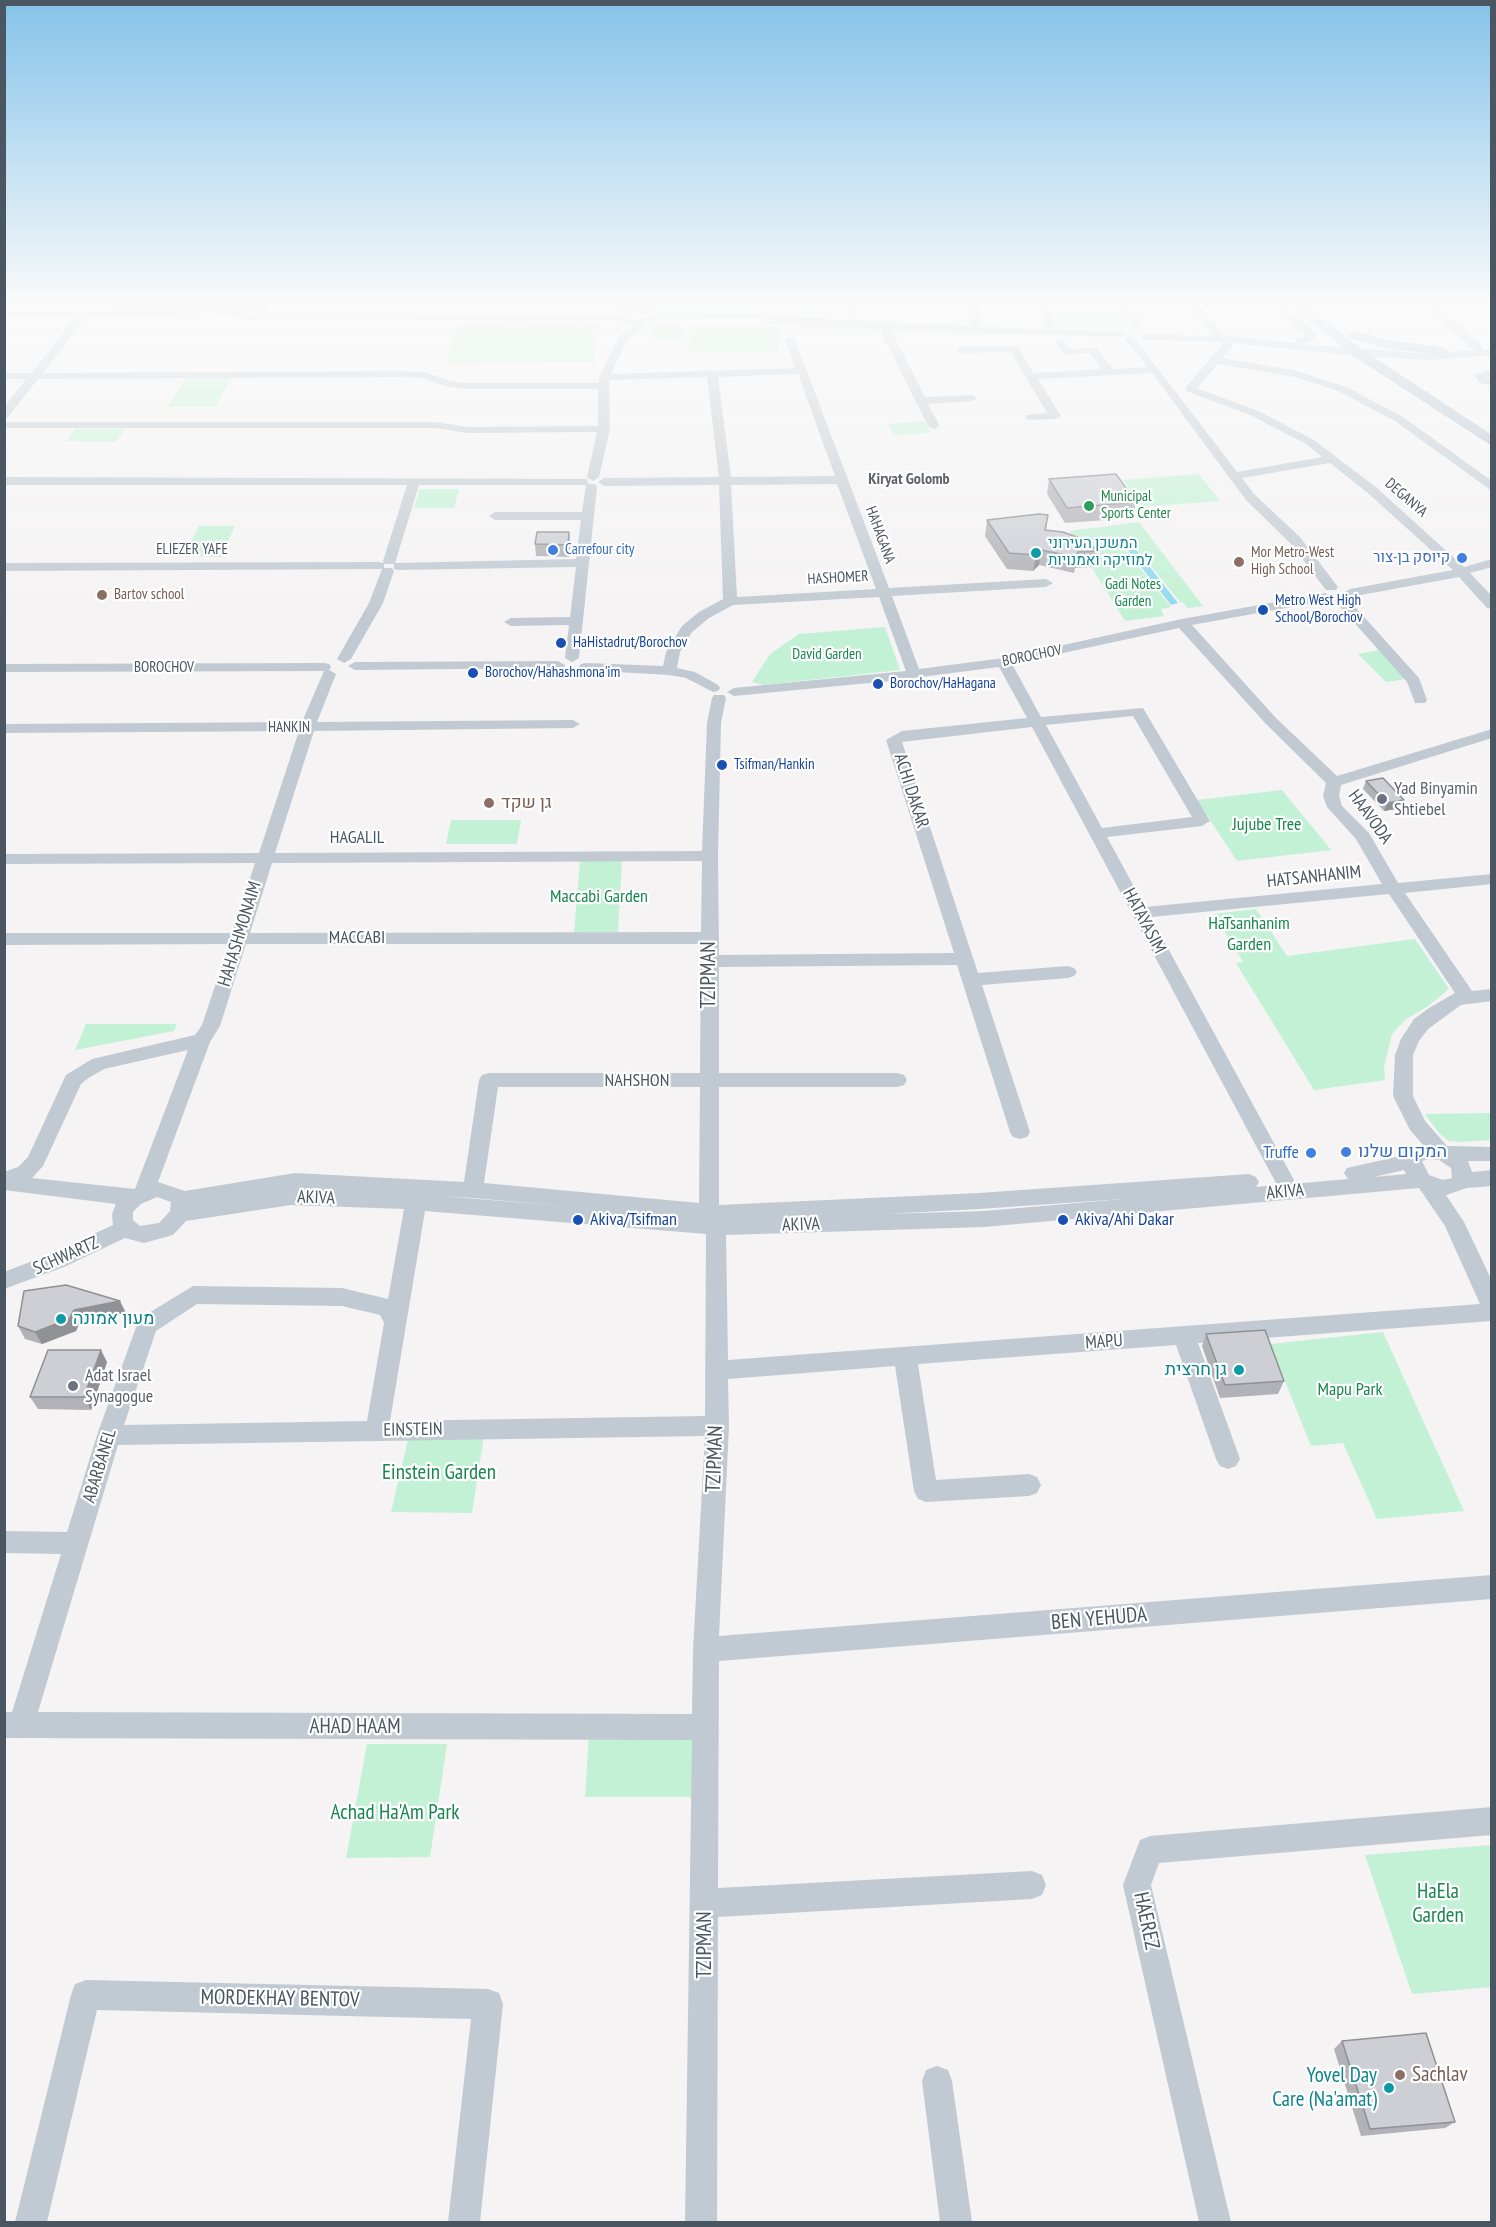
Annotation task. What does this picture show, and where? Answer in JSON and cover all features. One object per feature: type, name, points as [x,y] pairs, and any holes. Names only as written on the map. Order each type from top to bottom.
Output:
[{"type":"main road","points":[[1448,409],[1491,442]]},
{"type":"main road","points":[[1465,409],[1491,425]]},
{"type":"street","points":[[5,422],[13,409]]},
{"type":"street","points":[[572,670],[586,663],[572,658],[587,516],[604,429],[604,409]]},
{"type":"street","points":[[717,409],[726,480],[730,601]]},
{"type":"street","name":"HAHAGANA","points":[[816,409],[914,674]]},
{"type":"street","points":[[925,409],[934,426]]},
{"type":"street","points":[[1030,417],[1055,416],[1051,409]]},
{"type":"street","points":[[1184,409],[1250,497],[1295,540],[1328,592],[1346,597],[1462,572],[1491,563]]},
{"type":"street","name":"DEGANYA","points":[[1239,409],[1279,424],[1334,459],[1404,518],[1462,572],[1491,605]]},
{"type":"street","points":[[1380,409],[1399,419],[1491,487]]},
{"type":"street","points":[[5,422],[435,425],[468,430],[604,429]]},
{"type":"street","points":[[1234,476],[1334,459]]},
{"type":"street","points":[[4,481],[843,480]]},
{"type":"street","points":[[414,482],[376,603],[350,663],[572,670],[669,670],[690,675],[722,693]]},
{"type":"street","points":[[495,516],[587,516]]},
{"type":"street","name":"ELIEZER YAFE","points":[[4,567],[582,563]]},
{"type":"street","name":"HASHOMER","points":[[669,670],[673,652],[687,629],[704,615],[730,601],[1046,583]]},
{"type":"street","name":"BOROCHOV","points":[[722,693],[914,674],[1004,662],[1328,592]]},
{"type":"street","points":[[1346,597],[1413,681],[1420,700]]},
{"type":"street","points":[[511,622],[576,621]]},
{"type":"street","name":"HAAVODA","points":[[1182,623],[1271,720],[1334,782],[1331,796],[1335,807],[1363,837],[1466,997]]},
{"type":"street","name":"HATAYASIM","points":[[1004,662],[1284,1180]]},
{"type":"street","name":"BOROCHOV","points":[[4,668],[327,671],[345,674],[350,663]]},
{"type":"street","name":"HAHASHMONAIM","points":[[132,1208],[201,1040],[211,1026],[264,858],[327,671]]},
{"type":"street","name":"TZIPMAN","points":[[701,2223],[706,1650],[717,1426],[708,1081],[710,856],[714,723],[722,693]]},
{"type":"street","points":[[1037,722],[1138,711],[1202,820],[1096,833]]},
{"type":"street","name":"ACHI DAKAR","points":[[1020,1132],[894,740],[902,736],[1037,722]]},
{"type":"street","name":"HANKIN","points":[[4,729],[573,724]]},
{"type":"street","points":[[1334,782],[1491,733]]},
{"type":"street","name":"HAGALIL","points":[[4,859],[710,856]]},
{"type":"street","name":"HATSANHANIM","points":[[1140,913],[1491,879]]},
{"type":"street","name":"MACCABI","points":[[4,939],[710,938]]},
{"type":"street","points":[[710,961],[964,959]]},
{"type":"street","points":[[972,980],[1068,972]]},
{"type":"street","points":[[1430,1155],[1403,1096],[1404,1055],[1410,1039],[1421,1024],[1435,1012],[1457,999],[1491,995]]},
{"type":"street","points":[[4,1181],[25,1172],[36,1161],[73,1080],[80,1074],[99,1064],[201,1040]]},
{"type":"street","name":"NAHSHON","points":[[473,1190],[489,1080],[897,1080]]},
{"type":"street","name":"AKIVA","points":[[181,1207],[295,1181],[473,1190],[713,1220],[1284,1180],[1362,1173],[1430,1155],[1491,1154]]},
{"type":"street","points":[[1430,1155],[1415,1172],[1454,1222],[1491,1306]]},
{"type":"street","points":[[1430,1155],[1458,1163],[1462,1169],[1454,1222]]},
{"type":"street","points":[[1459,1183],[1491,1178]]},
{"type":"street","points":[[4,1181],[132,1208],[167,1190],[176,1194],[181,1207],[175,1222],[155,1233],[134,1233],[132,1208]]},
{"type":"street","name":"AKIVA","points":[[181,1207],[291,1197],[416,1202],[713,1220],[984,1219],[1424,1181],[1442,1188],[1459,1183]]},
{"type":"street","points":[[377,1431],[416,1202]]},
{"type":"street","name":"SCHWARTZ","points":[[4,1270],[85,1234],[132,1208]]},
{"type":"street","name":"SCHWARTZ","points":[[4,1281],[132,1208]]},
{"type":"street","name":"ABARBANEL","points":[[13,1725],[76,1543],[147,1324],[194,1295],[342,1297],[387,1308],[394,1322]]},
{"type":"street","name":"MAPU","points":[[717,1370],[1491,1312]]},
{"type":"street","points":[[1184,1336],[1228,1459]]},
{"type":"street","points":[[906,1356],[926,1491],[1029,1485]]},
{"type":"street","name":"EINSTEIN","points":[[110,1434],[717,1426]]},
{"type":"street","points":[[4,1542],[76,1543]]},
{"type":"street","name":"BEN YEHUDA","points":[[706,1650],[1491,1587]]},
{"type":"street","name":"AHAD HAAM","points":[[13,1725],[706,1727]]},
{"type":"street","name":"HAEREZ","points":[[1215,2223],[1137,1886],[1150,1850],[1491,1821]]},
{"type":"street","points":[[705,1903],[1032,1885]]},
{"type":"street","name":"MORDEKHAY BENTOV","points":[[31,2223],[86,1995],[488,2004],[464,2223]]},
{"type":"street","points":[[937,2081],[956,2223]]},
{"type":"green space","points":[[924,421],[931,433],[894,435],[888,424]]},
{"type":"green space","points":[[75,429],[125,429],[116,442],[66,441]]},
{"type":"green space","points":[[1199,474],[1220,501],[1142,507],[1123,480]]},
{"type":"green space","points":[[420,489],[459,489],[454,508],[414,508]]},
{"type":"green space","name":"Gadi Notes Garden","points":[[1139,522],[1203,606],[1187,608],[1183,602],[1180,602],[1132,540],[1115,543],[1121,551],[1126,550],[1171,607],[1161,609],[1164,616],[1125,621],[1069,531]]},
{"type":"green space","points":[[199,526],[235,526],[221,557],[184,556]]},
{"type":"green space","name":"David Garden","points":[[885,627],[900,670],[764,685],[752,682],[770,654],[799,634]]},
{"type":"green space","points":[[1380,650],[1406,679],[1386,682],[1358,654]]},
{"type":"green space","name":"Jujube Tree","points":[[1282,790],[1331,850],[1237,861],[1197,800]]},
{"type":"green space","points":[[451,820],[521,820],[517,844],[446,844]]},
{"type":"green space","name":"Maccabi Garden","points":[[622,860],[618,932],[574,933],[580,861]]},
{"type":"green space","name":"HaTsanhanim Garden","points":[[1256,909],[1287,956],[1415,939],[1449,989],[1427,1007],[1406,1019],[1392,1034],[1384,1067],[1385,1080],[1314,1090],[1236,963],[1243,962],[1214,914]]},
{"type":"green space","points":[[86,1024],[177,1024],[174,1031],[75,1050]]},
{"type":"green space","points":[[1491,1113],[1491,1140],[1461,1142],[1449,1141],[1439,1133],[1425,1114]]},
{"type":"green space","name":"Mapu Park","points":[[1383,1332],[1464,1511],[1377,1519],[1343,1443],[1311,1446],[1270,1344]]},
{"type":"green space","name":"Einstein Garden","points":[[485,1429],[472,1513],[391,1512],[410,1431]]},
{"type":"green space","points":[[589,1735],[696,1735],[695,1797],[585,1797]]},
{"type":"green space","name":"Achad Ha'Am Park","points":[[367,1744],[447,1744],[430,1857],[346,1858]]},
{"type":"green space","name":"HaEla Garden","points":[[1491,1845],[1491,1987],[1412,1994],[1365,1855]]},
{"type":"water","points":[[1131,541],[1178,603],[1171,605],[1127,549],[1121,550],[1115,543]]},
{"type":"building","points":[[1116,474],[1136,502],[1067,508],[1049,479]]},
{"type":"building","points":[[1048,515],[1045,530],[1063,532],[1082,539],[1098,551],[1078,552],[1076,557],[1041,550],[1036,555],[1009,553],[987,520]]},
{"type":"building","points":[[537,532],[569,532],[568,545],[535,544]]},
{"type":"building","points":[[1383,778],[1404,800],[1387,803],[1366,781]]},
{"type":"building","points":[[66,1285],[120,1301],[74,1310],[69,1319],[35,1332],[18,1326],[24,1291]]},
{"type":"building","name":"גן חרצית","points":[[1265,1330],[1284,1381],[1225,1385],[1206,1334]]},
{"type":"building","points":[[48,1350],[101,1350],[84,1397],[30,1397]]},
{"type":"building","name":"Yovel Day Care (Na'amat)","points":[[1426,2033],[1455,2122],[1370,2129],[1342,2041]]},
{"type":"place","name":"Municipal Sports Center","points":[[1089,506]]},
{"type":"place","name":"Carrefour city","points":[[553,550]]},
{"type":"place","name":"המשכן העירוני למוזיקה ואמנויות","points":[[1036,553]]},
{"type":"place","name":"קיוסק בן-צור","points":[[1462,558]]},
{"type":"place","name":"Mor Metro-West High School","points":[[1239,562]]},
{"type":"place","name":"Bartov school","points":[[102,595]]},
{"type":"place","name":"Metro West High School/Borochov","points":[[1263,610]]},
{"type":"place","name":"HaHistadrut/Borochov","points":[[561,643]]},
{"type":"place","name":"Borochov/Hahashmona'im","points":[[473,673]]},
{"type":"place","name":"Borochov/HaHagana","points":[[878,684]]},
{"type":"place","name":"Tsifman/Hankin","points":[[722,765]]},
{"type":"place","name":"Yad Binyamin Shtiebel","points":[[1382,799]]},
{"type":"place","name":"גן שקד","points":[[489,803]]},
{"type":"place","name":"המקום שלנו","points":[[1346,1152]]},
{"type":"place","name":"Truffe","points":[[1311,1153]]},
{"type":"place","name":"Akiva/Tsifman","points":[[578,1220]]},
{"type":"place","name":"Akiva/Ahi Dakar","points":[[1063,1220]]},
{"type":"place","name":"מעון אמונה","points":[[61,1319]]},
{"type":"place","name":"גן חרצית","points":[[1239,1370]]},
{"type":"place","name":"Adat Israel Synagogue","points":[[73,1386]]},
{"type":"place","name":"Sachlav","points":[[1400,2075]]},
{"type":"place","name":"Yovel Day Care (Na'amat)","points":[[1389,2088]]},
{"type":"district","name":"Kiryat Golomb","points":[[909,479]]}]
